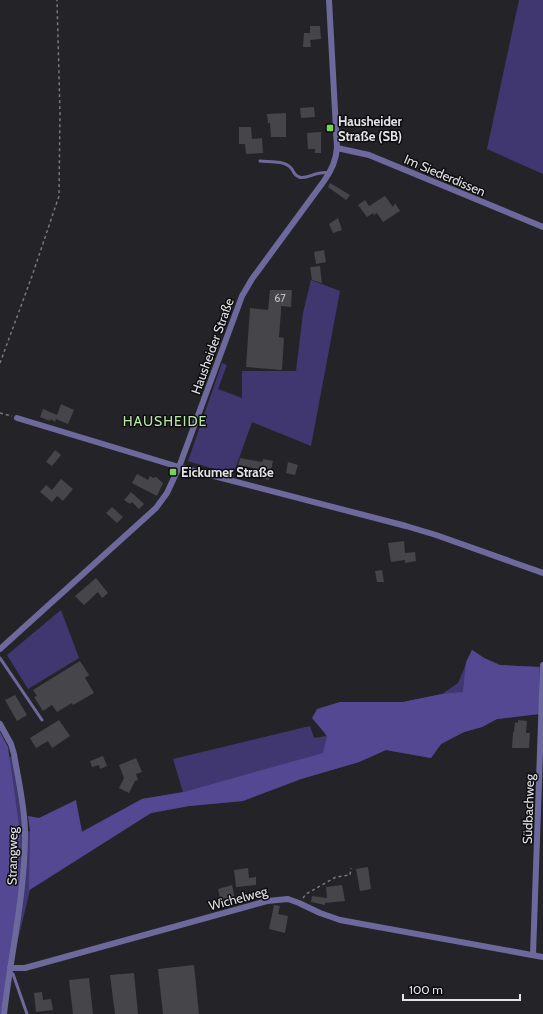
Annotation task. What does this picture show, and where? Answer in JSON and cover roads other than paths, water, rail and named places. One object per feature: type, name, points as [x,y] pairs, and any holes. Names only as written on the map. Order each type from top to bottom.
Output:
[{"type":"street","name":"Hausheider Straße","points":[[0,649],[156,508],[167,493],[179,467],[242,296],[252,279],[330,173],[337,156],[337,148],[329,0]]},
{"type":"street","name":"Im Siederdissen","points":[[337,148],[370,155],[543,227]]},
{"type":"street","points":[[16,418],[179,467],[406,526],[436,535],[543,573]]},
{"type":"street","name":"Südbachweg","points":[[533,955],[543,664]]},
{"type":"street","name":"Strangweg","points":[[0,724],[11,744],[14,754],[25,831],[22,892],[4,1014]]},
{"type":"street","name":"Wichelweg","points":[[10,970],[25,968],[267,900],[288,899],[340,920],[543,957]]},
{"type":"lane","points":[[260,162],[278,162],[285,164],[291,168],[298,177],[306,177],[321,172],[330,173]]},
{"type":"lane","points":[[0,658],[42,720]]},
{"type":"lane","points":[[10,970],[13,974],[26,1014]]},
{"type":"place","name":"Hausheider Straße (SB)","points":[[330,128]]},
{"type":"place","name":"Eickumer Straße","points":[[173,472]]},
{"type":"district","name":"HAUSHEIDE","points":[[165,421]]}]
